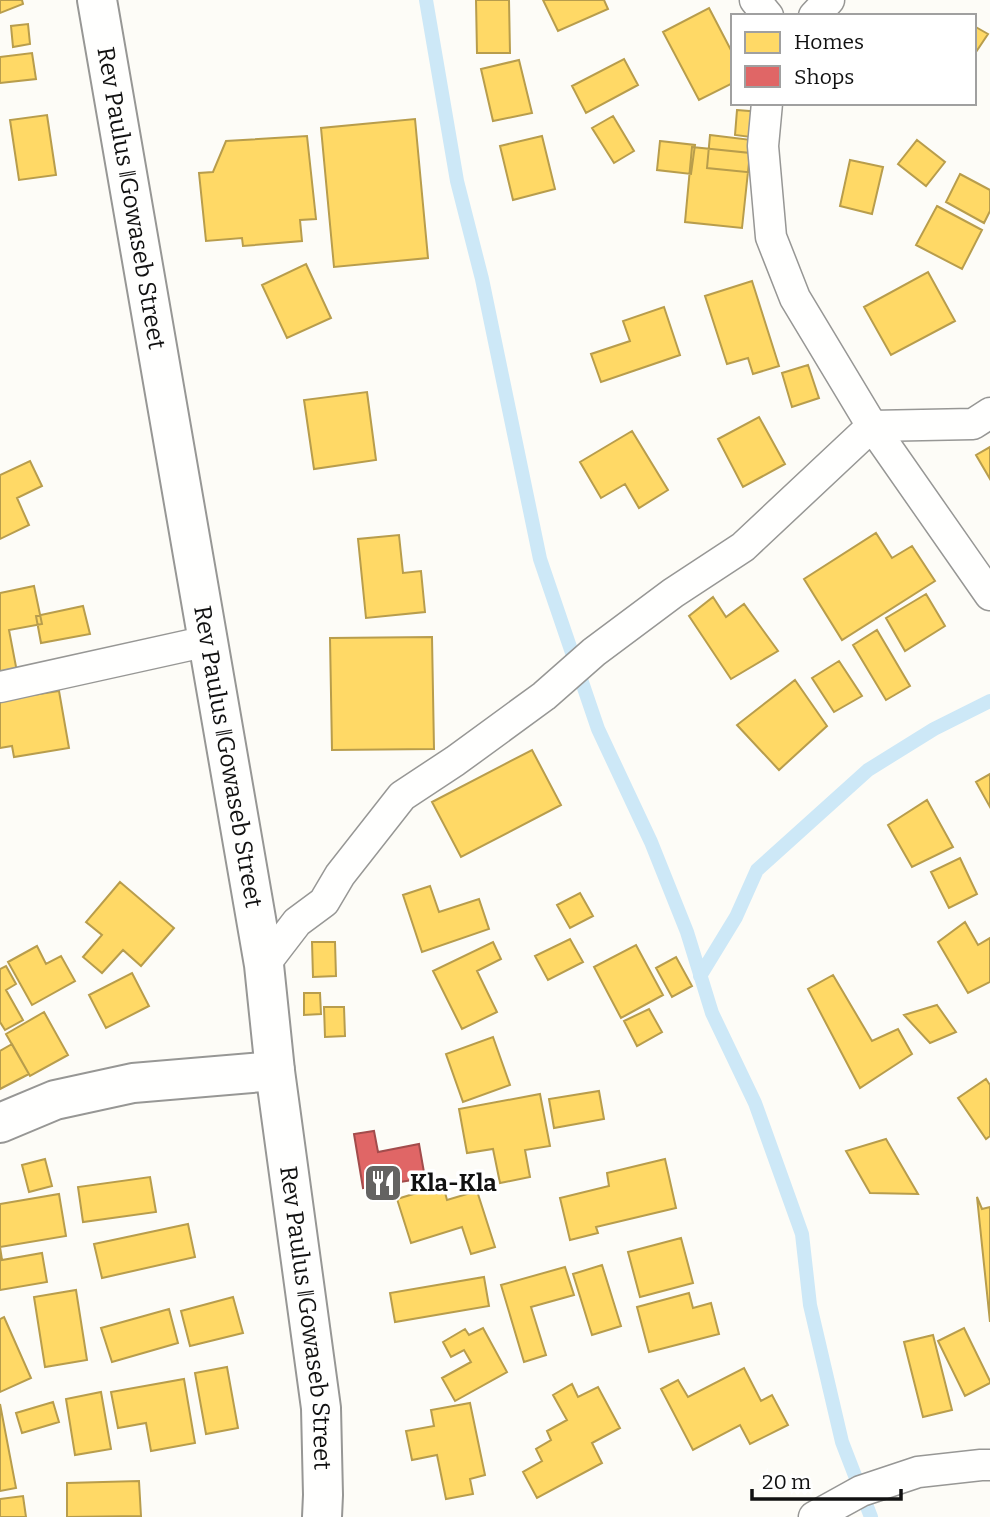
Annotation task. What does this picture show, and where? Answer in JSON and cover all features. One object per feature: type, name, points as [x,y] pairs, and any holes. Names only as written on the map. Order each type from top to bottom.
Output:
[{"type":"street","name":"Rev Paulus ǁGowaseb Street","points":[[97,0],[264,965],[275,1071],[321,1408],[321,1517]]},
{"type":"street","points":[[0,1123],[55,1100],[133,1083],[275,1071]]},
{"type":"lane","points":[[755,0],[766,14]]},
{"type":"lane","points":[[816,14],[829,0]]},
{"type":"lane","points":[[767,105],[763,146],[771,237],[794,298],[872,426],[990,595]]},
{"type":"lane","points":[[264,965],[297,922],[324,902],[341,875],[402,796],[544,696],[594,652],[663,601],[743,547],[872,426],[973,424],[990,413]]},
{"type":"lane","points":[[0,687],[208,641]]},
{"type":"lane","points":[[814,1517],[861,1491],[918,1472],[990,1465]]},
{"type":"building: Homes","points":[[0,0],[22,0],[23,4],[0,13]]},
{"type":"building: Homes","points":[[476,0],[509,0],[510,53],[477,53]]},
{"type":"building: Homes","points":[[543,0],[604,0],[608,9],[558,31]]},
{"type":"building: Homes","points":[[709,8],[731,50],[731,84],[699,100],[663,32]]},
{"type":"building: Homes","points":[[28,24],[30,44],[13,47],[11,26]]},
{"type":"building: Homes","points":[[976,27],[988,34],[976,52]]},
{"type":"building: Homes","points":[[32,53],[36,79],[0,83],[0,57]]},
{"type":"building: Homes","points":[[624,59],[638,85],[586,113],[572,86]]},
{"type":"building: Homes","points":[[519,60],[532,113],[493,121],[481,69]]},
{"type":"building: Homes","points":[[737,110],[761,112],[758,138],[735,135]]},
{"type":"building: Homes","points":[[47,115],[56,175],[19,180],[10,120]]},
{"type":"building: Homes","points":[[613,116],[634,151],[614,163],[592,128]]},
{"type":"building: Homes","points":[[415,119],[428,258],[334,267],[321,128]]},
{"type":"building: Homes","points":[[710,135],[760,141],[756,173],[707,168]]},
{"type":"building: Homes","points":[[307,136],[316,219],[300,220],[302,241],[243,246],[242,238],[206,241],[199,173],[213,172],[226,141]]},
{"type":"building: Homes","points":[[542,136],[555,189],[513,200],[500,146]]},
{"type":"building: Homes","points":[[917,140],[945,162],[926,186],[898,164]]},
{"type":"building: Homes","points":[[660,141],[695,145],[691,174],[657,170]]},
{"type":"building: Homes","points":[[692,147],[750,153],[742,228],[685,222]]},
{"type":"building: Homes","points":[[850,160],[883,167],[872,214],[840,206]]},
{"type":"building: Homes","points":[[960,174],[990,190],[990,211],[984,223],[946,202]]},
{"type":"building: Homes","points":[[937,206],[982,230],[962,269],[916,245]]},
{"type":"building: Homes","points":[[306,264],[331,318],[287,338],[262,285]]},
{"type":"building: Homes","points":[[928,272],[955,321],[891,355],[864,307]]},
{"type":"building: Homes","points":[[752,281],[779,366],[753,374],[748,358],[727,364],[705,296]]},
{"type":"building: Homes","points":[[664,307],[680,355],[601,382],[591,354],[630,341],[623,321]]},
{"type":"building: Homes","points":[[808,365],[819,398],[792,407],[782,373]]},
{"type":"building: Homes","points":[[367,392],[376,460],[314,469],[304,400]]},
{"type":"building: Homes","points":[[759,417],[785,464],[743,487],[718,439]]},
{"type":"building: Homes","points":[[632,431],[668,490],[639,508],[625,484],[601,498],[580,462]]},
{"type":"building: Homes","points":[[990,447],[990,479],[976,455]]},
{"type":"building: Homes","points":[[30,461],[42,486],[17,498],[29,525],[0,539],[0,475]]},
{"type":"building: Homes","points":[[876,533],[892,558],[912,546],[935,581],[842,640],[804,579]]},
{"type":"building: Homes","points":[[399,535],[403,573],[421,571],[425,612],[366,618],[358,539]]},
{"type":"building: Homes","points":[[34,586],[42,624],[9,630],[17,672],[0,675],[0,593]]},
{"type":"building: Homes","points":[[926,594],[945,626],[905,651],[886,618]]},
{"type":"building: Homes","points":[[713,597],[726,617],[744,604],[778,651],[731,679],[689,616]]},
{"type":"building: Homes","points":[[83,606],[90,634],[41,643],[36,616]]},
{"type":"building: Homes","points":[[877,630],[910,686],[886,700],[853,645]]},
{"type":"building: Homes","points":[[432,637],[434,749],[332,750],[330,638]]},
{"type":"building: Homes","points":[[839,661],[862,696],[834,712],[812,678]]},
{"type":"building: Homes","points":[[795,680],[827,726],[779,770],[737,725]]},
{"type":"building: Homes","points":[[59,691],[69,748],[14,757],[12,746],[0,748],[0,700]]},
{"type":"building: Homes","points":[[532,750],[561,805],[461,857],[432,802]]},
{"type":"building: Homes","points":[[990,774],[990,807],[976,782]]},
{"type":"building: Homes","points":[[927,800],[953,847],[912,867],[888,825]]},
{"type":"building: Homes","points":[[960,858],[977,894],[949,908],[931,872]]},
{"type":"building: Homes","points":[[120,882],[174,928],[141,966],[123,950],[102,973],[83,957],[102,935],[86,922]]},
{"type":"building: Homes","points":[[430,886],[439,912],[479,899],[489,929],[422,952],[403,895]]},
{"type":"building: Homes","points":[[580,893],[593,916],[570,928],[557,905]]},
{"type":"building: Homes","points":[[965,922],[978,945],[990,938],[990,982],[968,993],[938,942]]},
{"type":"building: Homes","points":[[570,939],[583,962],[548,980],[535,956]]},
{"type":"building: Homes","points":[[312,942],[335,942],[336,976],[313,977]]},
{"type":"building: Homes","points":[[493,942],[501,959],[477,971],[497,1012],[462,1029],[433,971]]},
{"type":"building: Homes","points":[[636,945],[663,995],[621,1018],[594,967]]},
{"type":"building: Homes","points":[[37,946],[46,964],[61,956],[75,981],[32,1005],[8,962]]},
{"type":"building: Homes","points":[[676,957],[692,986],[672,997],[656,968]]},
{"type":"building: Homes","points":[[6,966],[16,984],[6,990],[23,1020],[5,1030],[0,1022],[0,969]]},
{"type":"building: Homes","points":[[132,973],[149,1006],[106,1028],[89,995]]},
{"type":"building: Homes","points":[[833,975],[872,1041],[898,1029],[912,1054],[860,1088],[808,989]]},
{"type":"building: Homes","points":[[304,993],[320,993],[321,1014],[304,1015]]},
{"type":"building: Homes","points":[[937,1005],[956,1032],[930,1043],[904,1015]]},
{"type":"building: Homes","points":[[324,1007],[344,1007],[345,1036],[325,1037]]},
{"type":"building: Homes","points":[[649,1009],[662,1032],[637,1046],[624,1021]]},
{"type":"building: Homes","points":[[44,1012],[68,1055],[30,1076],[6,1034]]},
{"type":"building: Homes","points":[[493,1037],[510,1085],[463,1102],[446,1054]]},
{"type":"building: Homes","points":[[12,1044],[29,1074],[0,1089],[0,1051]]},
{"type":"building: Homes","points":[[986,1079],[990,1085],[990,1136],[986,1139],[958,1098]]},
{"type":"building: Homes","points":[[599,1091],[604,1119],[554,1128],[549,1099]]},
{"type":"building: Homes","points":[[540,1094],[550,1146],[525,1150],[530,1177],[500,1183],[493,1149],[467,1153],[459,1109]]},
{"type":"building: Homes","points":[[886,1139],[918,1194],[870,1193],[846,1151]]},
{"type":"building: Homes","points":[[45,1159],[52,1186],[29,1192],[22,1165]]},
{"type":"building: Homes","points":[[665,1159],[676,1208],[596,1227],[598,1233],[570,1240],[560,1198],[609,1186],[607,1173]]},
{"type":"building: Homes","points":[[150,1177],[156,1212],[83,1222],[78,1187]]},
{"type":"building: Homes","points":[[443,1185],[447,1200],[477,1191],[495,1247],[471,1254],[462,1227],[411,1243],[397,1199]]},
{"type":"building: Homes","points":[[59,1194],[66,1236],[0,1247],[0,1204]]},
{"type":"building: Homes","points":[[977,1197],[982,1209],[990,1207],[990,1322]]},
{"type":"building: Homes","points":[[188,1224],[195,1257],[102,1278],[94,1244]]},
{"type":"building: Homes","points":[[681,1238],[693,1283],[640,1297],[628,1252]]},
{"type":"building: Homes","points":[[0,1247],[2,1260],[42,1253],[47,1282],[0,1290]]},
{"type":"building: Homes","points":[[602,1265],[621,1326],[592,1335],[573,1274]]},
{"type":"building: Homes","points":[[565,1267],[574,1295],[531,1307],[546,1355],[524,1362],[501,1285]]},
{"type":"building: Homes","points":[[484,1277],[489,1306],[395,1322],[390,1293]]},
{"type":"building: Homes","points":[[76,1290],[87,1360],[45,1367],[34,1297]]},
{"type":"building: Homes","points":[[689,1293],[693,1308],[711,1303],[719,1334],[649,1352],[637,1307]]},
{"type":"building: Homes","points":[[233,1297],[243,1333],[190,1346],[181,1311]]},
{"type":"building: Homes","points":[[169,1309],[178,1343],[112,1362],[101,1328]]},
{"type":"building: Homes","points":[[4,1317],[31,1378],[0,1392],[0,1319]]},
{"type":"building: Homes","points":[[483,1328],[507,1372],[455,1401],[442,1378],[471,1362],[464,1350],[451,1357],[443,1342],[465,1329],[469,1335]]},
{"type":"building: Homes","points":[[964,1328],[990,1381],[965,1396],[938,1341]]},
{"type":"building: Homes","points":[[933,1335],[952,1410],[923,1417],[904,1342]]},
{"type":"building: Homes","points":[[227,1367],[238,1428],[206,1434],[195,1373]]},
{"type":"building: Homes","points":[[744,1368],[761,1401],[772,1395],[788,1425],[750,1444],[740,1425],[693,1450],[661,1389],[678,1380],[688,1397]]},
{"type":"building: Homes","points":[[184,1379],[195,1443],[151,1451],[146,1423],[118,1428],[111,1392]]},
{"type":"building: Homes","points":[[572,1384],[578,1397],[598,1387],[620,1428],[592,1443],[602,1463],[537,1498],[523,1472],[542,1461],[536,1449],[551,1440],[547,1431],[567,1420],[553,1395]]},
{"type":"building: Homes","points":[[101,1392],[111,1449],[75,1455],[66,1399]]},
{"type":"building: Homes","points":[[53,1402],[59,1422],[22,1433],[16,1413]]},
{"type":"building: Homes","points":[[470,1403],[485,1475],[470,1479],[473,1494],[446,1499],[437,1455],[412,1460],[406,1431],[434,1426],[431,1410]]},
{"type":"building: Homes","points":[[0,1404],[16,1488],[0,1491]]},
{"type":"building: Homes","points":[[139,1481],[141,1516],[67,1517],[67,1483]]},
{"type":"building: Homes","points":[[23,1496],[26,1517],[0,1517],[0,1499]]},
{"type":"building: Shops","points":[[374,1131],[378,1152],[419,1144],[425,1178],[363,1188],[354,1134]]},
{"type":"waterway","points":[[426,0],[457,181],[482,279],[540,559],[598,729],[651,842],[687,932],[712,1013],[755,1103],[802,1234],[810,1305],[842,1442],[871,1517]]},
{"type":"waterway","points":[[700,976],[736,917],[757,870],[868,770],[934,729],[990,701]]},
{"type":"place","name":"Kla-Kla","points":[[383,1183]]}]
